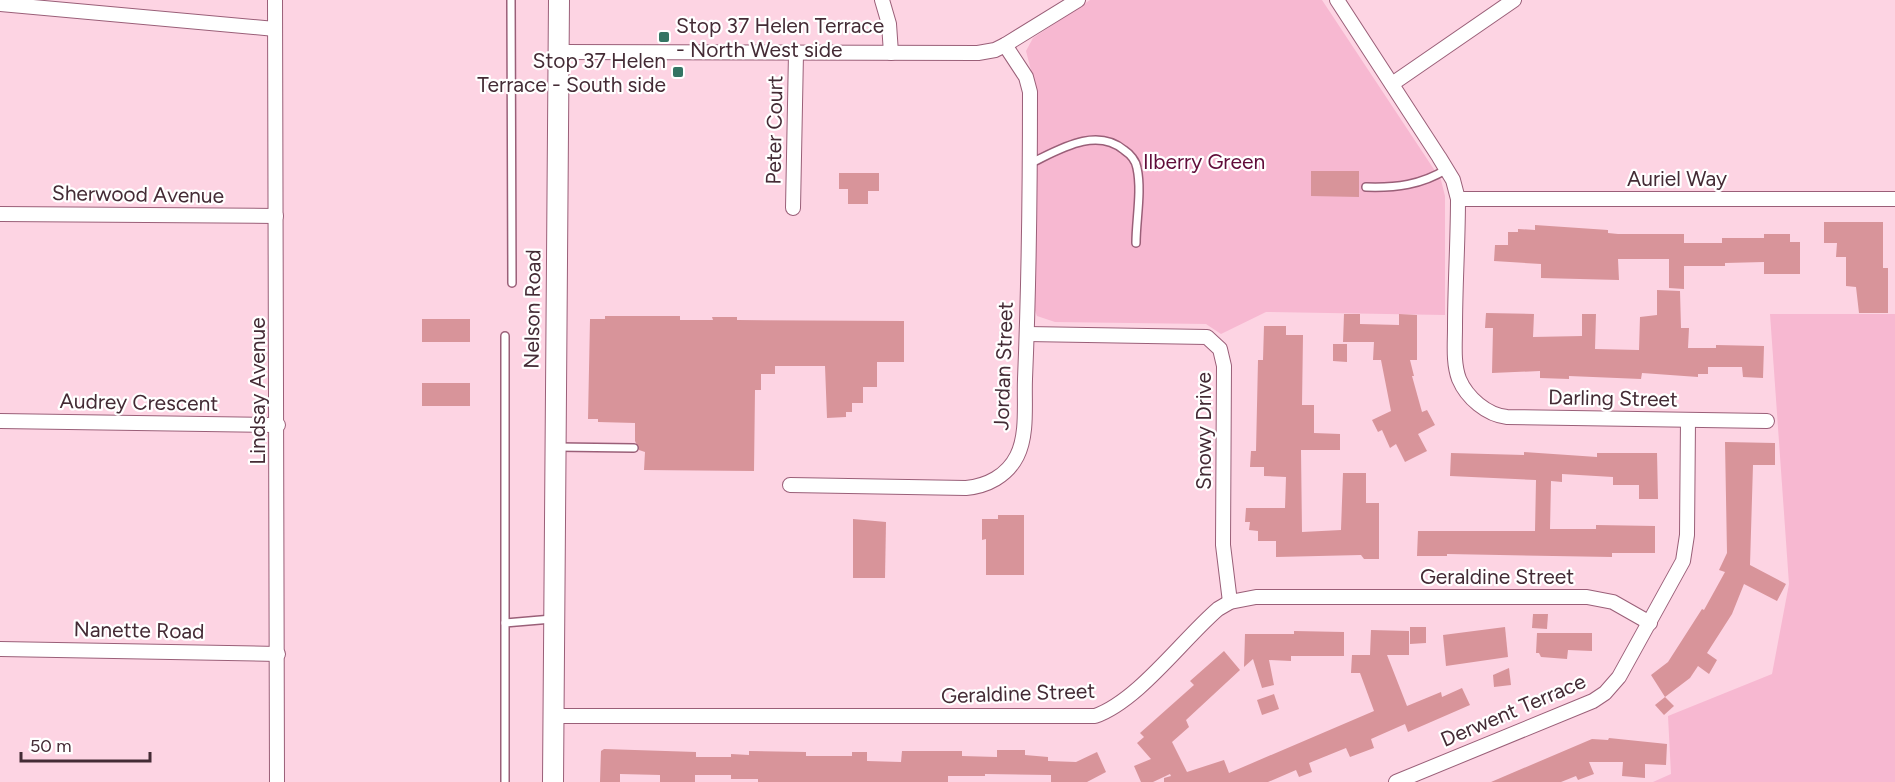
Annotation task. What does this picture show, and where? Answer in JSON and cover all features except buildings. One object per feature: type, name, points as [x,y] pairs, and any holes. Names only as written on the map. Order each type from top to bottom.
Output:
[{"type":"main road","name":"Nelson Road","points":[[553,782],[552,619],[559,0]]},
{"type":"street","name":"Lindsay Avenue","points":[[275,0],[278,425],[277,782]]},
{"type":"street","points":[[882,0],[889,24],[891,52]]},
{"type":"street","points":[[559,52],[978,53],[995,50],[1005,45],[1078,0]]},
{"type":"street","points":[[1337,0],[1447,169],[1458,199]]},
{"type":"street","points":[[1392,84],[1514,0]]},
{"type":"street","points":[[0,4],[275,29]]},
{"type":"street","name":"Jordan Street","points":[[790,485],[958,489],[982,486],[1002,475],[1017,457],[1021,444],[1027,334],[1029,86],[1005,45]]},
{"type":"street","name":"Peter Court","points":[[794,208],[796,53]]},
{"type":"street","name":"Auriel Way","points":[[1458,199],[1895,199]]},
{"type":"street","name":"Darling Street","points":[[1458,199],[1455,360],[1458,376],[1467,393],[1488,412],[1499,416],[1767,421]]},
{"type":"street","name":"Sherwood Avenue","points":[[0,214],[276,216]]},
{"type":"street","name":"Snowy Drive","points":[[1027,334],[1207,337],[1217,345],[1224,366],[1223,545],[1230,602]]},
{"type":"street","name":"Derwent Terrace","points":[[1396,782],[1600,697],[1615,683],[1680,567],[1686,550],[1688,420]]},
{"type":"street","name":"Audrey Crescent","points":[[0,421],[278,425]]},
{"type":"street","name":"Geraldine Street","points":[[554,716],[1095,716],[1120,703],[1212,613],[1230,602],[1266,596],[1587,597],[1613,602],[1650,623]]},
{"type":"street","name":"Nanette Road","points":[[0,649],[278,654]]},
{"type":"lane","name":"Nelson Road","points":[[511,0],[512,283]]},
{"type":"lane","points":[[1029,164],[1067,147],[1096,139],[1111,142],[1126,151],[1138,171],[1136,243]]},
{"type":"lane","points":[[1366,187],[1397,188],[1432,178],[1447,169]]},
{"type":"lane","name":"Nelson Road","points":[[505,782],[506,336]]},
{"type":"lane","points":[[555,446],[634,448]]},
{"type":"lane","points":[[505,623],[552,619]]},
{"type":"green space","name":"Ilberry Green","points":[[1090,0],[1322,0],[1441,180],[1445,196],[1445,315],[1266,312],[1221,334],[1206,324],[1055,322],[1037,316],[1033,305],[1033,78],[1026,51],[1033,38]]},
{"type":"green space","points":[[1770,314],[1895,314],[1895,782],[1653,782],[1671,774],[1668,716],[1772,674],[1789,584]]},
{"type":"place","name":"Stop 37 Helen Terrace - North West side","points":[[664,37]]},
{"type":"place","name":"Stop 37 Helen Terrace - South side","points":[[678,72]]}]
